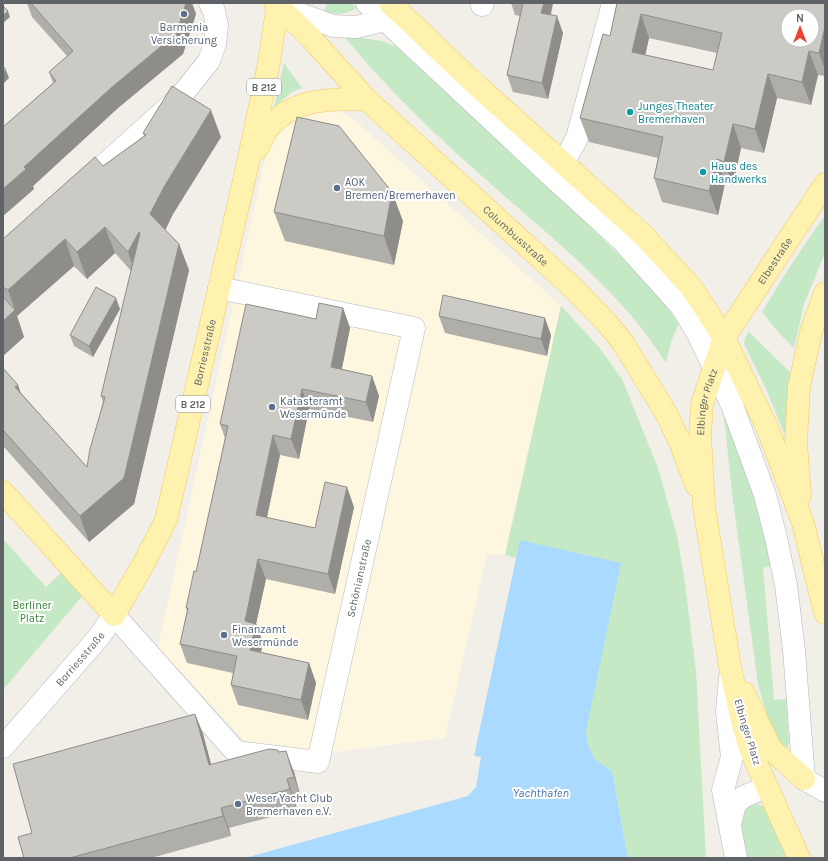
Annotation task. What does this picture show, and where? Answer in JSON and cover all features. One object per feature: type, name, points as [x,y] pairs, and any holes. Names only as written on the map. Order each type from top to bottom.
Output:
[{"type":"main road","name":"Columbusstraße","points":[[277,4],[310,37],[366,99],[572,287],[607,323],[623,343],[666,413],[680,442],[704,506]]},
{"type":"main road","name":"Borriesstraße","points":[[114,615],[144,563],[166,520],[247,167],[268,68],[277,4]]},
{"type":"main road","points":[[387,11],[473,82],[648,240],[690,286],[724,338],[767,427],[803,522],[825,613]]},
{"type":"main road","points":[[247,167],[270,126],[288,111],[310,102],[337,99],[366,99]]},
{"type":"main road","name":"Elbestraße","points":[[724,338],[825,184]]},
{"type":"main road","points":[[803,522],[796,443],[799,387],[812,332],[825,293]]},
{"type":"main road","name":"Elbinger Platz","points":[[724,338],[702,404],[700,436],[704,506],[730,667],[742,720],[751,751],[766,787]]},
{"type":"main road","points":[[3,492],[114,615]]},
{"type":"main road","name":"Elbinger Platz","points":[[730,667],[759,722],[771,750],[815,778]]},
{"type":"main road","points":[[799,858],[766,787],[815,778]]},
{"type":"street","points":[[68,198],[181,96],[209,61],[215,44],[217,25],[214,11],[210,3]]},
{"type":"street","points":[[366,3],[387,11],[557,181],[621,239],[681,306],[697,332],[732,405],[762,487],[776,538],[786,585],[794,650],[815,778],[825,791]]},
{"type":"street","points":[[563,164],[577,138],[613,3]]},
{"type":"street","points":[[277,4],[333,26],[356,27],[387,11]]},
{"type":"street","name":"Schönianstraße","points":[[114,615],[236,752],[318,762],[414,328],[219,288]]},
{"type":"street","name":"Borriesstraße","points":[[3,747],[99,637],[114,615]]},
{"type":"street","name":"Elbinger Platz","points":[[730,667],[727,712],[732,756],[723,790],[736,858]]},
{"type":"street","name":"Elbinger Platz","points":[[730,825],[735,804],[743,797],[766,787]]},
{"type":"shaded area","points":[[328,107],[351,117],[561,306],[505,555],[487,554],[445,738],[334,752],[247,744],[158,647],[266,154],[284,121]]},
{"type":"green space","points":[[327,3],[351,3],[357,8],[340,14],[332,13],[324,11]]},
{"type":"green space","points":[[343,35],[382,41],[397,47],[577,213],[630,266],[679,323],[671,342],[666,363],[649,338],[610,292],[568,251],[479,174],[418,117],[379,77]]},
{"type":"green space","points":[[284,63],[302,88],[292,92],[274,107]]},
{"type":"green space","points":[[825,215],[825,253],[804,304],[794,348],[777,331],[762,312],[789,268]]},
{"type":"green space","points":[[561,306],[598,346],[622,379],[658,468],[677,536],[684,576],[696,671],[706,858],[628,858],[612,771],[595,759],[588,745],[586,731],[520,540],[516,558],[505,555]]},
{"type":"green space","points":[[748,331],[792,374],[788,434],[784,433],[767,391],[745,346],[744,342]]},
{"type":"green space","points":[[726,413],[746,457],[772,566],[763,568],[774,700],[786,699],[789,740],[788,747],[785,748],[776,737],[772,729],[758,684],[732,493],[724,417]]},
{"type":"green space","name":"Berliner Platz","points":[[3,539],[46,587],[62,572],[83,595],[3,690]]},
{"type":"green space","points":[[756,804],[767,810],[790,858],[744,858],[741,818],[745,808]]},
{"type":"water","name":"Yachthafen","points":[[520,540],[621,563],[586,731],[588,745],[595,759],[612,771],[628,858],[245,858],[468,796],[476,787],[481,757],[474,756]]},
{"type":"building","points":[[31,3],[186,3],[176,34],[111,88],[24,167],[26,169],[3,189],[3,127],[56,81],[49,72],[73,51]]},
{"type":"building","points":[[523,3],[544,3],[541,13],[557,16],[542,83],[507,75]]},
{"type":"building","points":[[617,3],[825,3],[825,27],[819,53],[809,51],[802,82],[768,74],[755,129],[733,124],[724,162],[717,159],[709,191],[654,178],[663,137],[580,118],[603,34],[610,36]],"holes":[[[641,14],[722,33],[713,70],[632,52]]]},
{"type":"building","points":[[3,6],[8,11],[3,16]]},
{"type":"building","points":[[172,86],[211,110],[164,187],[150,214],[179,244],[124,478],[80,516],[3,430],[3,368],[18,385],[15,387],[87,467],[90,449],[105,397],[101,396],[140,233],[139,232],[128,252],[105,227],[77,252],[65,239],[8,290],[3,287],[3,239],[95,157],[103,166],[146,135],[143,133]]},
{"type":"building","name":"AOK Bremen/Bremerhaven","points":[[297,117],[339,126],[392,192],[384,236],[274,212]]},
{"type":"building","points":[[96,287],[116,298],[89,346],[70,335]]},
{"type":"building","points":[[443,295],[545,318],[541,339],[439,316]]},
{"type":"building","points":[[3,297],[15,310],[3,321]]},
{"type":"building","points":[[319,303],[343,308],[331,367],[372,376],[366,402],[302,389],[291,439],[273,435],[256,515],[315,528],[325,482],[347,487],[328,574],[258,559],[245,621],[256,624],[250,650],[309,663],[301,700],[231,685],[237,656],[180,644],[194,571],[196,572],[228,426],[220,424],[246,304],[316,319]]},
{"type":"building","points":[[195,714],[209,765],[269,749],[278,750],[278,752],[286,751],[294,777],[287,779],[290,789],[221,808],[223,816],[70,858],[24,858],[18,837],[32,833],[13,764]]},
{"type":"place","name":"Barmenia Versicherung","points":[[184,14]]},
{"type":"place","name":"Junges Theater Bremerhaven","points":[[630,112]]},
{"type":"place","name":"Haus des Handwerks","points":[[703,172]]},
{"type":"place","name":"AOK Bremen/Bremerhaven","points":[[337,188]]},
{"type":"place","name":"Katasteramt Wesermünde","points":[[272,407]]},
{"type":"place","name":"Finanzamt Wesermünde","points":[[224,635]]},
{"type":"place","name":"Weser Yacht Club Bremerhaven e.V.","points":[[238,804]]}]
